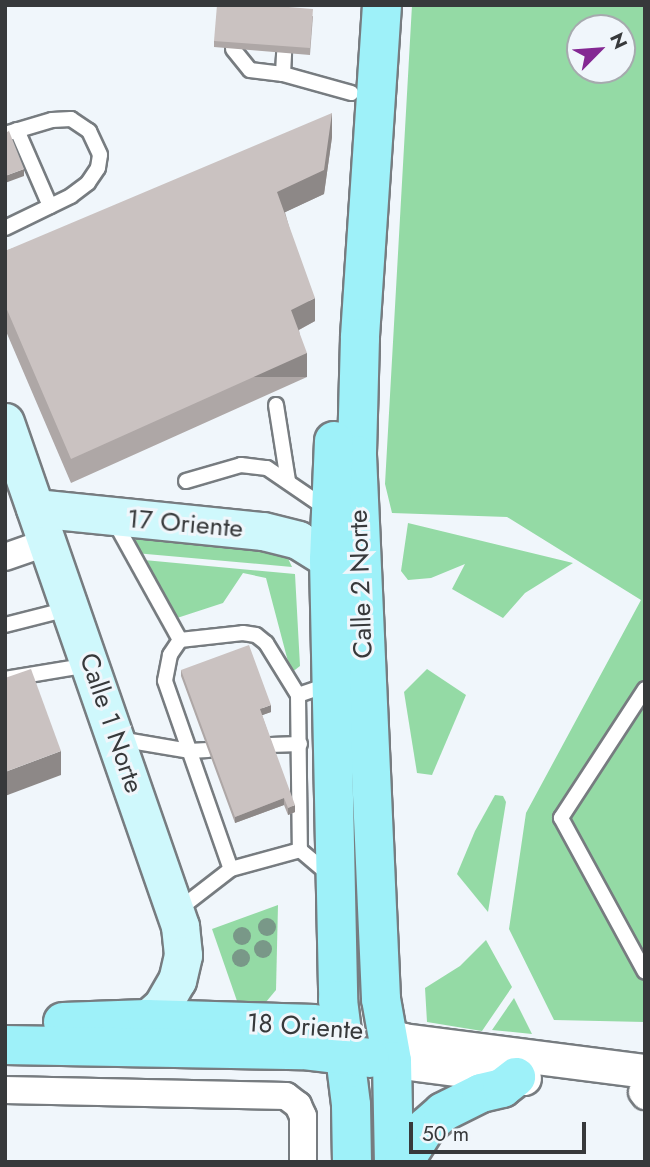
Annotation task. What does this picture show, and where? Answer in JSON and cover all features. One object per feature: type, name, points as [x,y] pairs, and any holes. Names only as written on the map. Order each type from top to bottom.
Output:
[{"type":"main road","name":"Calle 2 Norte","points":[[352,1162],[351,1105],[338,1000],[337,880],[315,689],[329,559],[355,5]]},
{"type":"main road","name":"Calle 2 Norte","points":[[382,5],[360,338],[356,455],[380,985],[389,1048],[394,1162]]},
{"type":"main road","name":"Calle 1 Norte","points":[[5,422],[176,911],[183,940],[181,967],[163,1005],[147,1019]]},
{"type":"main road","name":"17 Oriente","points":[[35,508],[284,534],[329,559]]},
{"type":"main road","name":"18 Oriente","points":[[5,1023],[147,1019],[343,1039],[389,1048]]},
{"type":"main road","name":"18 Oriente","points":[[5,1045],[343,1039]]},
{"type":"main road","points":[[404,1162],[426,1127],[443,1112],[481,1093],[502,1088],[516,1077]]},
{"type":"street","points":[[5,557],[48,542]]},
{"type":"street","name":"18 Oriente","points":[[389,1048],[403,1040],[644,1088]]},
{"type":"street","name":"18 Oriente","points":[[389,1048],[516,1077],[644,1088]]},
{"type":"street","points":[[5,1090],[286,1096],[298,1105],[303,1116],[303,1162]]},
{"type":"lane","points":[[233,49],[250,70],[283,74],[351,93]]},
{"type":"lane","points":[[283,74],[284,53]]},
{"type":"lane","points":[[5,228],[50,206],[88,183],[98,167],[100,155],[96,142],[89,131],[71,119],[51,120],[11,132],[50,206]]},
{"type":"lane","points":[[276,405],[288,481]]},
{"type":"lane","points":[[186,481],[241,465],[267,468],[330,510]]},
{"type":"lane","points":[[112,517],[180,639]]},
{"type":"lane","points":[[5,625],[71,608]]},
{"type":"lane","points":[[180,639],[243,633],[256,635],[315,689],[300,744],[300,850]]},
{"type":"lane","points":[[180,639],[170,654],[165,681],[230,869]]},
{"type":"lane","points":[[5,680],[91,665]]},
{"type":"lane","points":[[645,689],[561,818],[645,972]]},
{"type":"lane","points":[[116,738],[190,751],[208,750]]},
{"type":"lane","points":[[270,745],[300,744]]},
{"type":"lane","points":[[300,850],[337,880]]},
{"type":"lane","points":[[176,911],[230,869],[300,850]]},
{"type":"green space","points":[[412,5],[645,5],[645,1022],[554,1020],[509,929],[526,813],[641,600],[507,517],[392,513],[385,484]]},
{"type":"green space","points":[[408,523],[573,563],[525,593],[503,618],[452,589],[465,564],[431,578],[408,580],[401,571]]},
{"type":"green space","points":[[136,538],[272,549],[286,554],[292,567],[135,553]]},
{"type":"green space","points":[[144,560],[295,574],[300,666],[291,673],[266,578],[243,573],[223,603],[174,619]]},
{"type":"green space","points":[[427,669],[466,695],[432,775],[417,773],[404,692]]},
{"type":"green space","points":[[495,795],[503,796],[506,802],[488,912],[457,874],[475,831]]},
{"type":"green space","points":[[278,905],[276,990],[266,1002],[237,1001],[212,929]]},
{"type":"green space","points":[[486,940],[512,987],[482,1031],[427,1022],[425,988],[460,966]]},
{"type":"green space","points":[[514,998],[532,1034],[492,1030]]},
{"type":"building","points":[[217,5],[313,9],[310,48],[214,41]]},
{"type":"building","points":[[332,113],[324,170],[277,192],[315,298],[291,310],[307,353],[71,459],[5,305],[5,251]]},
{"type":"building","points":[[9,131],[24,169],[5,176],[5,133]]},
{"type":"building","points":[[249,645],[271,705],[260,709],[295,805],[288,808],[284,798],[235,817],[181,670]]},
{"type":"building","points":[[31,669],[61,751],[5,772],[5,678]]}]
